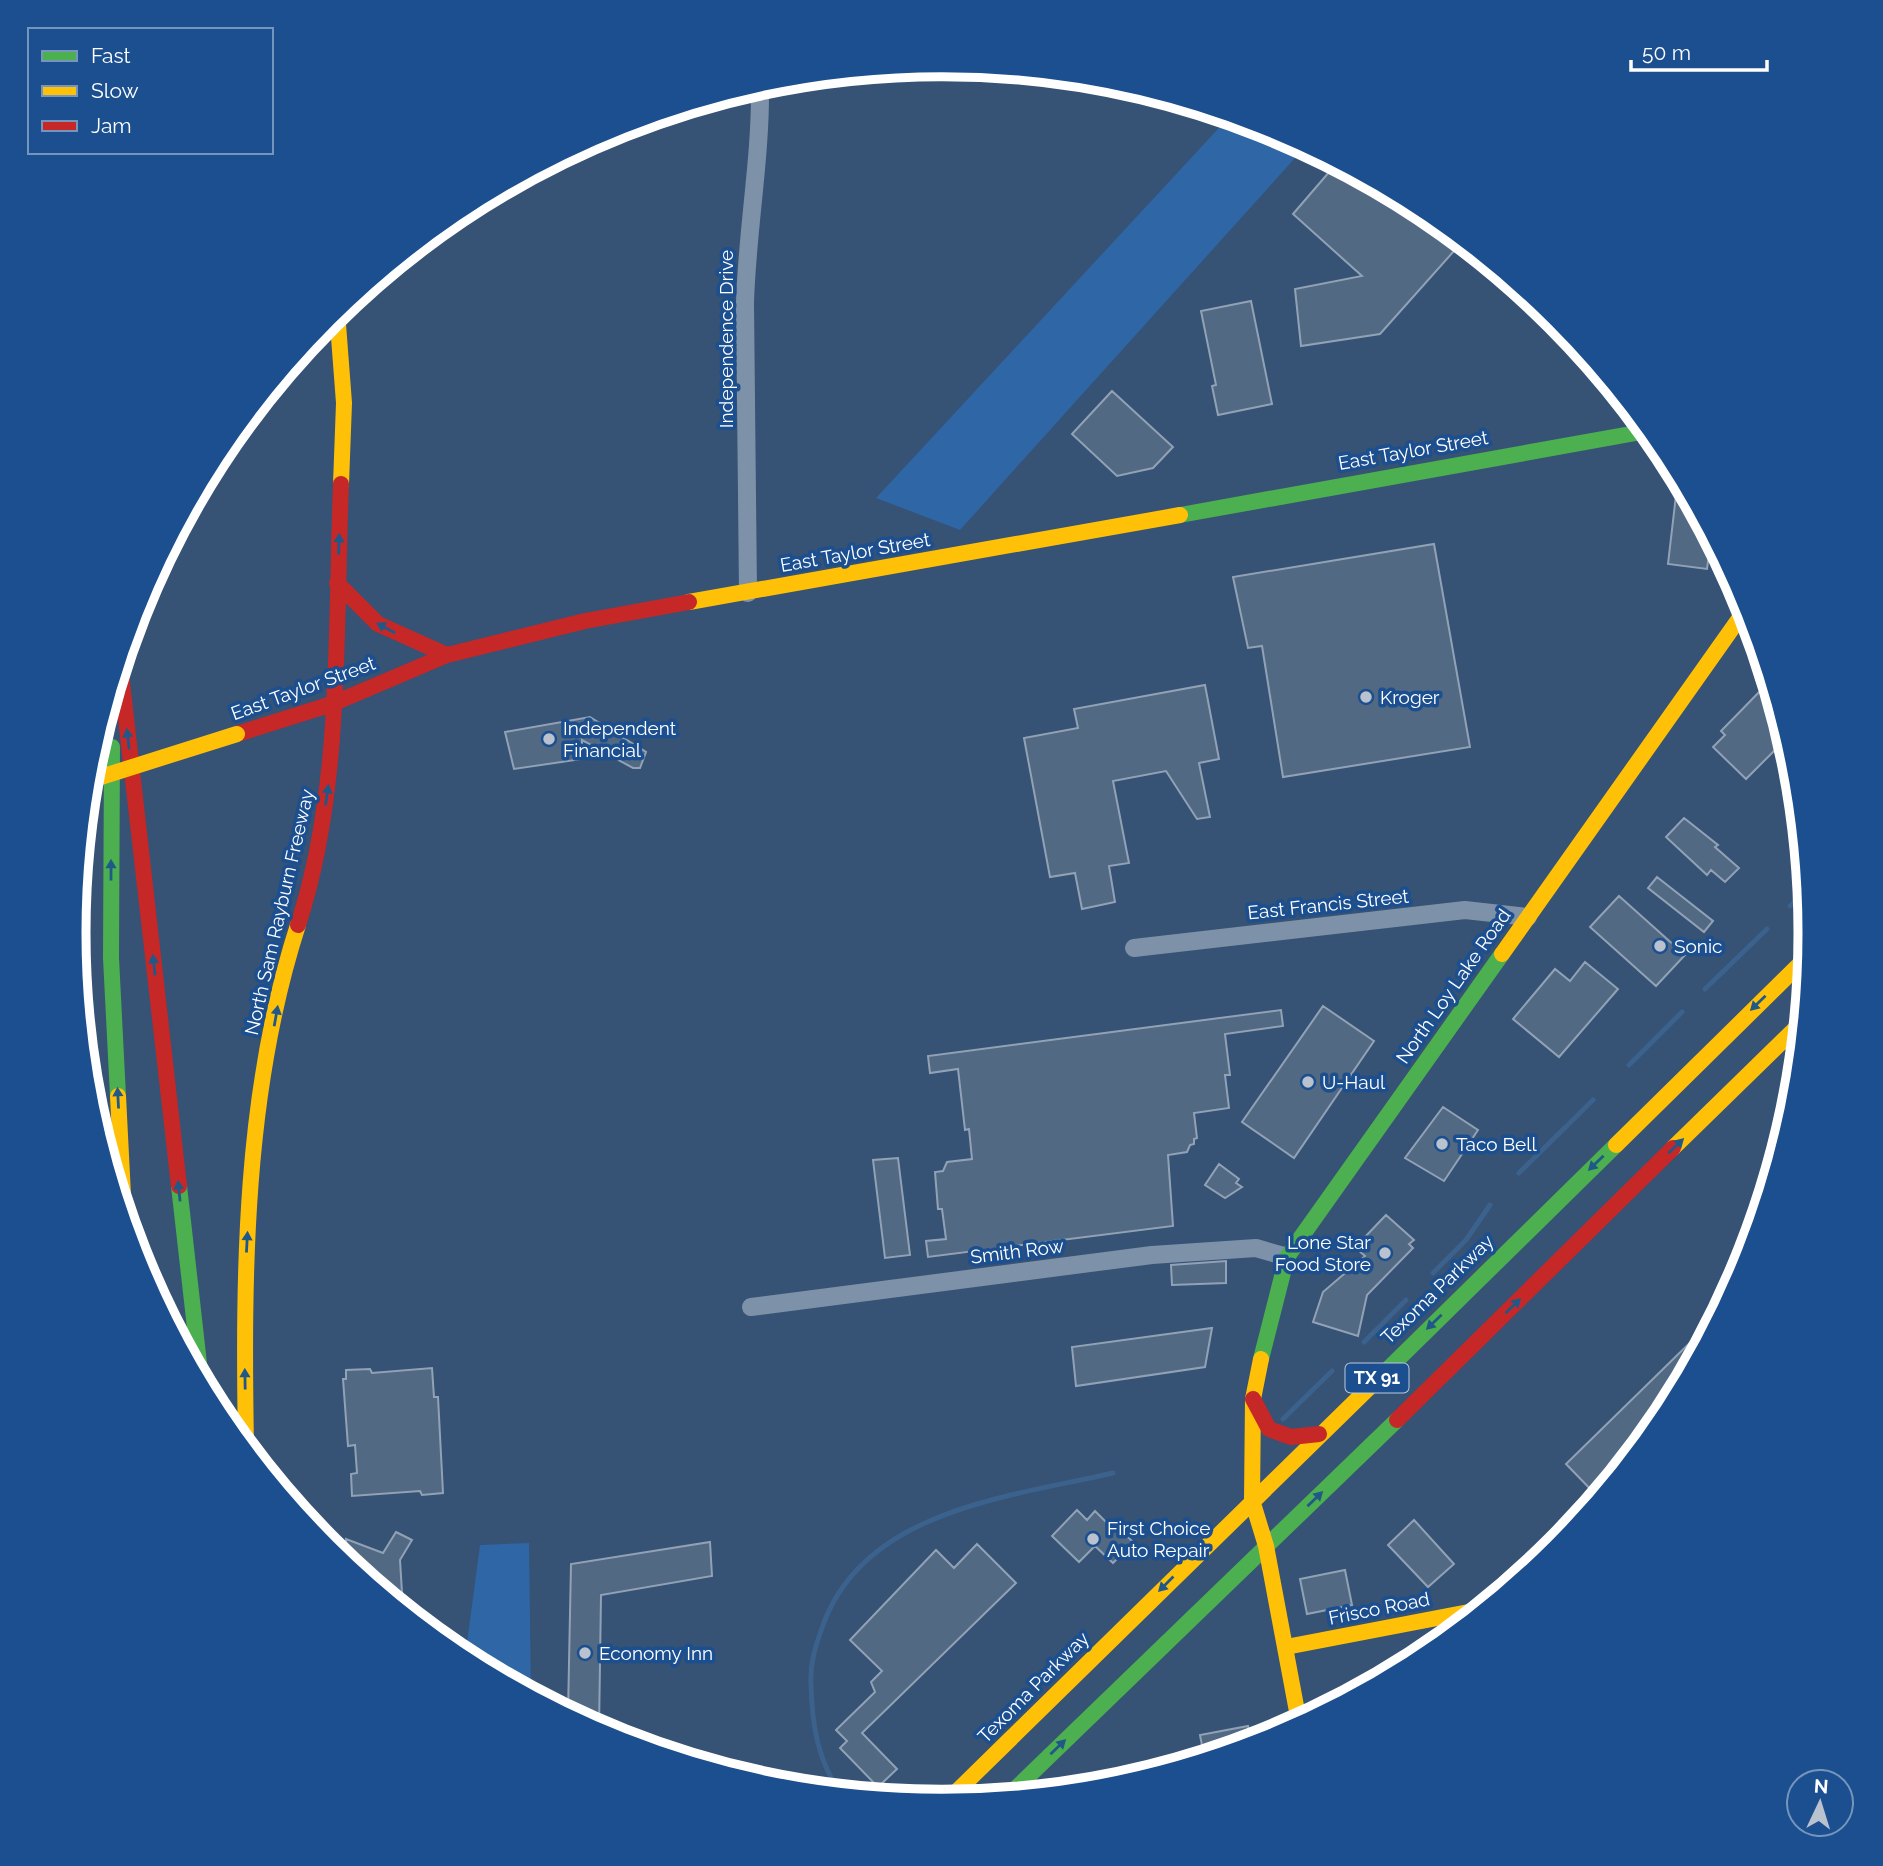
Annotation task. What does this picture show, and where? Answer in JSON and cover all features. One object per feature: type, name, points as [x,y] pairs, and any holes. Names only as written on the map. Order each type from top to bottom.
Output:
[{"type":"main road","name":"North Sam Rayburn Freeway","points":[[246,1431],[244,1310],[253,1144],[283,972],[307,898],[329,785],[344,403],[338,326]]},
{"type":"main road","name":"East Taylor Street","points":[[100,777],[332,704],[447,654],[585,621],[1636,432]]},
{"type":"main road","points":[[337,583],[377,624],[447,654]]},
{"type":"main road","name":"North Loy Lake Road","points":[[1297,1711],[1266,1546],[1252,1500],[1253,1399],[1273,1299],[1287,1257],[1738,620]]},
{"type":"main road","points":[[122,686],[198,1358]]},
{"type":"main road","points":[[113,720],[111,958],[122,1179]]},
{"type":"main road","name":"Texoma Parkway","points":[[960,1788],[1797,967]]},
{"type":"main road","name":"TX 91","points":[[1019,1785],[1791,1032]]},
{"type":"main road","points":[[1253,1399],[1269,1429],[1291,1437],[1319,1434]]},
{"type":"main road","name":"Frisco Road","points":[[1286,1647],[1461,1613]]},
{"type":"street","name":"Independence Drive","points":[[748,593],[746,255],[760,97]]},
{"type":"street","name":"East Francis Street","points":[[1134,948],[1465,910],[1528,917]]},
{"type":"street","name":"Smith Row","points":[[751,1307],[1152,1255],[1256,1248],[1287,1257]]},
{"type":"shaded area","points":[[1222,124],[1298,155],[960,530],[876,498]]},
{"type":"shaded area","points":[[529,1543],[531,1684],[467,1645],[480,1545]]},
{"type":"building","points":[[1330,171],[1417,221],[1456,249],[1380,334],[1301,346],[1295,289],[1362,276],[1293,214]]},
{"type":"building","points":[[1251,301],[1272,404],[1218,415],[1212,386],[1216,385],[1201,311]]},
{"type":"building","points":[[1112,391],[1173,447],[1153,468],[1117,476],[1072,434]]},
{"type":"building","points":[[1676,494],[1709,554],[1707,569],[1668,564]]},
{"type":"building","name":"Kroger","points":[[1434,544],[1470,747],[1283,777],[1262,646],[1248,648],[1233,577]]},
{"type":"building","points":[[1205,685],[1219,759],[1199,763],[1210,817],[1197,819],[1166,771],[1113,781],[1129,863],[1109,866],[1115,902],[1082,909],[1075,873],[1050,877],[1024,738],[1078,728],[1074,709]]},
{"type":"building","points":[[1762,690],[1777,748],[1746,779],[1713,747],[1725,735],[1721,731]]},
{"type":"building","name":"Independent Financial","points":[[590,717],[646,752],[640,768],[633,768],[582,740],[582,759],[514,769],[505,732]]},
{"type":"building","points":[[1684,818],[1718,845],[1715,847],[1739,868],[1725,882],[1711,870],[1707,875],[1666,837]]},
{"type":"building","points":[[1657,877],[1713,921],[1704,932],[1648,888]]},
{"type":"building","name":"Sonic","points":[[1619,896],[1685,955],[1656,986],[1590,927]]},
{"type":"building","points":[[1585,962],[1618,989],[1559,1057],[1513,1019],[1555,969],[1570,981]]},
{"type":"building","name":"U-Haul","points":[[1323,1006],[1374,1041],[1294,1158],[1242,1122]]},
{"type":"building","points":[[1281,1010],[1283,1026],[1225,1034],[1230,1075],[1225,1075],[1229,1108],[1194,1113],[1197,1138],[1194,1139],[1194,1144],[1190,1145],[1187,1152],[1168,1155],[1173,1226],[928,1257],[926,1241],[946,1239],[942,1209],[938,1209],[935,1172],[943,1171],[947,1162],[972,1159],[969,1129],[965,1130],[958,1069],[930,1073],[928,1056]]},
{"type":"building","name":"Taco Bell","points":[[1443,1107],[1478,1130],[1444,1181],[1405,1158]]},
{"type":"building","points":[[898,1158],[910,1255],[885,1258],[873,1160]]},
{"type":"building","points":[[1219,1164],[1239,1179],[1236,1183],[1242,1187],[1225,1198],[1205,1185]]},
{"type":"building","points":[[1386,1215],[1414,1240],[1409,1244],[1413,1248],[1367,1295],[1358,1336],[1313,1322],[1323,1292],[1365,1256],[1358,1250],[1367,1243],[1363,1239]]},
{"type":"building","points":[[1226,1261],[1226,1283],[1172,1285],[1171,1265]]},
{"type":"building","points":[[1212,1328],[1205,1367],[1076,1386],[1072,1347]]},
{"type":"building","points":[[1696,1337],[1653,1409],[1591,1490],[1566,1464]]},
{"type":"building","points":[[432,1368],[434,1397],[438,1397],[443,1493],[422,1495],[420,1491],[352,1496],[351,1474],[357,1473],[355,1445],[348,1446],[343,1379],[346,1379],[346,1370],[370,1369],[372,1373]]},
{"type":"building","name":"First Choice Auto Repair","points":[[1077,1510],[1087,1520],[1095,1511],[1111,1527],[1114,1523],[1133,1542],[1113,1563],[1095,1546],[1079,1562],[1052,1536]]},
{"type":"building","points":[[1414,1520],[1454,1564],[1428,1587],[1388,1545]]},
{"type":"building","points":[[396,1532],[412,1540],[400,1560],[402,1598],[346,1548],[346,1539],[383,1553]]},
{"type":"building","name":"Economy Inn","points":[[710,1542],[712,1576],[601,1595],[599,1717],[568,1703],[571,1564]]},
{"type":"building","points":[[977,1544],[1016,1583],[862,1733],[897,1769],[877,1786],[840,1748],[847,1741],[836,1730],[875,1692],[871,1682],[882,1671],[850,1640],[936,1550],[954,1568]]},
{"type":"building","points":[[1345,1570],[1352,1605],[1307,1614],[1300,1579]]},
{"type":"building","points":[[1248,1726],[1249,1732],[1203,1748],[1200,1735]]},
{"type":"waterway","points":[[1790,906],[1797,900]]},
{"type":"waterway","points":[[1705,989],[1767,929]]},
{"type":"waterway","points":[[1629,1065],[1682,1012]]},
{"type":"waterway","points":[[1519,1173],[1593,1100]]},
{"type":"waterway","points":[[1433,1273],[1466,1240],[1490,1205]]},
{"type":"waterway","points":[[1364,1342],[1406,1300]]},
{"type":"waterway","points":[[1283,1419],[1332,1371]]},
{"type":"waterway","points":[[834,1782],[825,1766],[817,1740],[811,1676],[822,1628],[842,1588],[870,1557],[904,1533],[944,1515],[986,1501],[1113,1473]]},
{"type":"traffic: fast","points":[[1180,515],[1636,433]]},
{"type":"traffic: fast","points":[[112,747],[111,958],[118,1096]]},
{"type":"traffic: fast","points":[[1261,1359],[1287,1257],[1502,954]]},
{"type":"traffic: fast","points":[[1383,1374],[1616,1145]]},
{"type":"traffic: fast","points":[[179,1186],[198,1358]]},
{"type":"traffic: fast","points":[[1019,1785],[1397,1420]]},
{"type":"traffic: slow","points":[[338,326],[344,403],[341,484]]},
{"type":"traffic: slow","points":[[689,602],[1180,515]]},
{"type":"traffic: slow","points":[[1502,954],[1738,620]]},
{"type":"traffic: slow","points":[[100,777],[237,734]]},
{"type":"traffic: slow","points":[[246,1431],[247,1249],[257,1117],[280,988],[298,925]]},
{"type":"traffic: slow","points":[[1616,1145],[1797,967]]},
{"type":"traffic: slow","points":[[1673,1148],[1791,1032]]},
{"type":"traffic: slow","points":[[118,1096],[122,1179]]},
{"type":"traffic: slow","points":[[1261,1359],[1253,1399],[1252,1500],[1266,1546],[1297,1711]]},
{"type":"traffic: slow","points":[[960,1788],[1383,1374]]},
{"type":"traffic: slow","points":[[1286,1647],[1461,1613]]},
{"type":"traffic: jam","points":[[298,925],[313,873],[330,763],[337,651],[341,484]]},
{"type":"traffic: jam","points":[[337,583],[378,624],[447,655]]},
{"type":"traffic: jam","points":[[237,734],[332,704],[447,655],[585,621],[689,602]]},
{"type":"traffic: jam","points":[[122,686],[179,1186]]},
{"type":"traffic: jam","points":[[1397,1420],[1673,1148]]},
{"type":"traffic: jam","points":[[1253,1399],[1269,1429],[1291,1437],[1319,1434]]},
{"type":"place","name":"Kroger","points":[[1366,697]]},
{"type":"place","name":"Independent Financial","points":[[549,739]]},
{"type":"place","name":"Sonic","points":[[1660,946]]},
{"type":"place","name":"U-Haul","points":[[1308,1082]]},
{"type":"place","name":"Taco Bell","points":[[1442,1144]]},
{"type":"place","name":"Lone Star Food Store","points":[[1385,1253]]},
{"type":"place","name":"First Choice Auto Repair","points":[[1093,1539]]},
{"type":"place","name":"Economy Inn","points":[[585,1653]]}]
